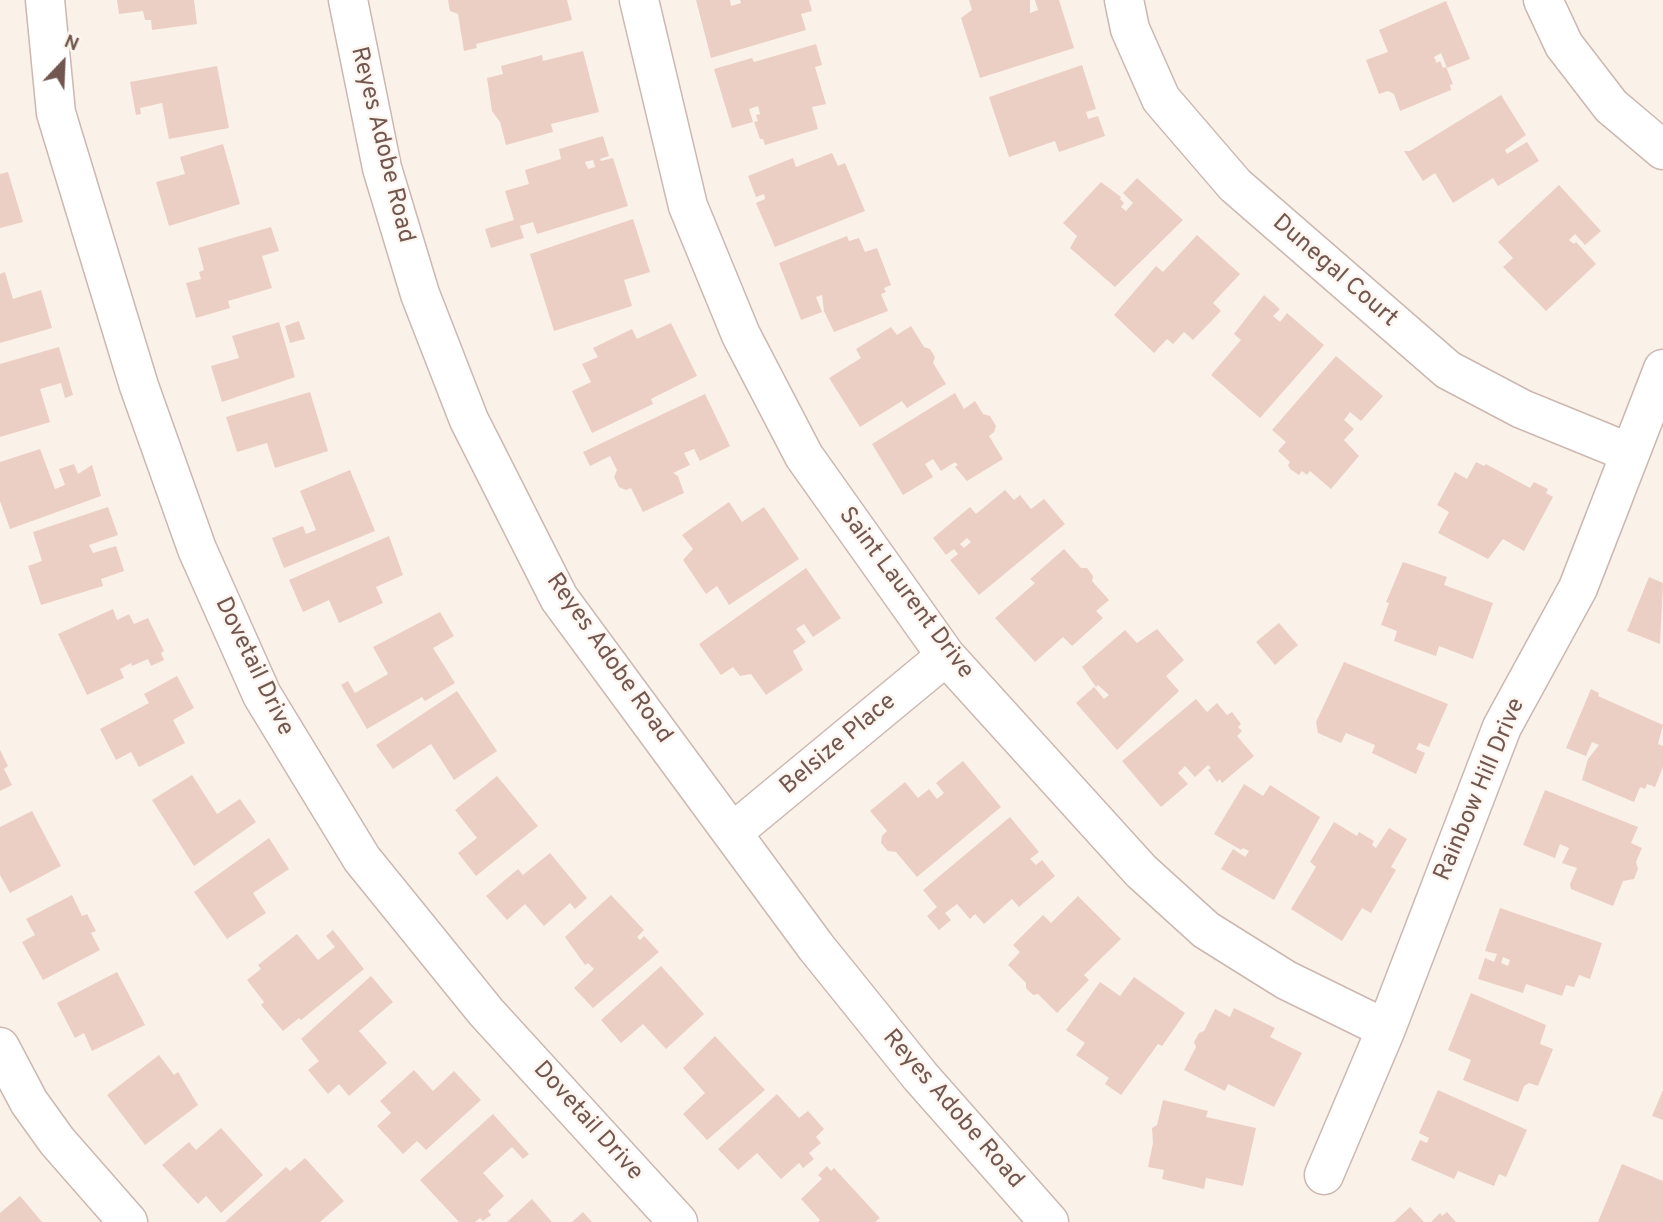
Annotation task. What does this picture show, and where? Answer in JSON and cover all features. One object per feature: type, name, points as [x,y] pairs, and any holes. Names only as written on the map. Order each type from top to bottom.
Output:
[{"type":"street","name":"Dovetail Drive","points":[[45,0],[56,113],[139,386],[197,549],[262,695],[362,859],[486,1012],[678,1222]]},
{"type":"street","name":"Reyes Adobe Road","points":[[348,0],[382,168],[420,294],[469,420],[559,598],[816,947],[911,1066],[1049,1222]]},
{"type":"street","name":"Saint Laurent Drive","points":[[639,0],[688,206],[741,335],[804,456],[946,656],[1141,872],[1206,930],[1286,980],[1386,1029]]},
{"type":"street","name":"Dunegal Court","points":[[1124,0],[1130,29],[1161,99],[1235,185],[1448,370],[1522,409],[1630,453]]},
{"type":"street","points":[[1543,0],[1564,45],[1611,106],[1663,150]]},
{"type":"street","name":"Rainbow Hill Drive","points":[[1324,1175],[1386,1029],[1502,727],[1578,588],[1663,369]]},
{"type":"street","name":"Belsize Place","points":[[733,834],[946,656]]},
{"type":"street","points":[[0,1047],[14,1111],[57,1142],[128,1222]]},
{"type":"building","points":[[117,0],[194,0],[197,24],[152,30],[151,20],[145,20],[143,11],[119,14]]},
{"type":"building","points":[[448,0],[567,0],[572,20],[476,44],[477,48],[464,51],[458,14],[450,11]]},
{"type":"building","points":[[696,0],[730,0],[731,6],[741,3],[740,0],[809,0],[812,11],[801,14],[806,30],[711,58]]},
{"type":"building","points":[[969,0],[1030,0],[1030,13],[1038,10],[1035,0],[1059,0],[1074,48],[980,78],[961,18],[972,10]]},
{"type":"building","points":[[1446,1],[1470,59],[1447,68],[1441,53],[1434,57],[1437,63],[1440,61],[1443,68],[1446,67],[1453,84],[1450,85],[1451,90],[1400,111],[1394,94],[1388,91],[1379,94],[1366,60],[1388,52],[1379,30]]},
{"type":"building","points":[[816,44],[822,65],[815,67],[826,104],[812,107],[818,129],[765,145],[754,122],[758,121],[756,115],[760,114],[758,106],[749,109],[753,122],[732,128],[714,69],[752,58],[754,62]]},
{"type":"building","points":[[583,51],[599,112],[551,124],[553,132],[506,145],[500,122],[492,111],[487,78],[503,74],[501,66],[542,55],[543,61]]},
{"type":"building","points":[[1082,65],[1096,109],[1086,112],[1088,119],[1098,116],[1105,136],[1059,152],[1055,141],[1009,157],[989,97]]},
{"type":"building","points":[[217,66],[229,128],[169,139],[162,103],[140,108],[141,114],[136,115],[130,82]]},
{"type":"building","points":[[1501,95],[1526,135],[1505,150],[1507,154],[1527,142],[1539,161],[1498,186],[1493,178],[1453,203],[1435,173],[1423,181],[1404,151],[1410,151]]},
{"type":"building","points":[[603,136],[609,156],[600,159],[613,158],[628,206],[537,234],[533,222],[520,226],[524,238],[491,248],[485,229],[514,220],[505,191],[529,184],[525,170],[561,159],[559,149]],"holes":[[[593,160],[595,167],[588,169],[585,162]]]},
{"type":"building","points":[[223,144],[240,204],[169,226],[156,182],[185,174],[180,157]]},
{"type":"building","points":[[832,153],[838,166],[845,163],[865,211],[775,247],[756,203],[765,199],[764,194],[756,197],[748,176],[793,158],[796,167]]},
{"type":"building","points":[[8,172],[23,222],[0,228],[0,174]]},
{"type":"building","points":[[1137,178],[1183,220],[1115,287],[1070,248],[1077,236],[1063,223],[1101,182],[1121,197],[1124,203],[1121,207],[1126,211],[1133,203],[1123,193]]},
{"type":"building","points":[[1559,185],[1601,231],[1585,245],[1575,234],[1569,240],[1574,244],[1576,242],[1596,264],[1546,311],[1503,267],[1513,258],[1498,242]]},
{"type":"building","points":[[633,219],[650,272],[624,280],[632,306],[554,331],[530,254]]},
{"type":"building","points":[[271,227],[279,251],[262,256],[272,288],[228,301],[230,308],[196,318],[186,283],[201,279],[199,272],[204,270],[198,248]]},
{"type":"building","points":[[1197,235],[1240,274],[1213,303],[1221,311],[1193,340],[1184,332],[1173,344],[1167,339],[1154,353],[1114,315],[1156,266],[1163,272]]},
{"type":"building","points":[[847,236],[849,241],[859,238],[865,252],[877,248],[891,285],[884,288],[886,292],[881,294],[888,311],[834,332],[824,311],[822,295],[816,297],[822,312],[801,320],[779,263]]},
{"type":"building","points":[[5,272],[13,299],[41,290],[52,328],[0,343],[0,274]]},
{"type":"building","points":[[1264,295],[1280,309],[1273,316],[1280,322],[1287,313],[1324,345],[1260,418],[1211,375],[1241,340],[1234,334]]},
{"type":"building","points":[[299,321],[305,339],[290,343],[285,326]]},
{"type":"building","points":[[279,322],[295,377],[222,402],[211,366],[239,358],[232,336]]},
{"type":"building","points":[[671,323],[697,376],[651,399],[653,404],[592,433],[572,391],[591,382],[582,364],[598,357],[593,348],[632,329],[637,339]]},
{"type":"building","points":[[911,326],[924,347],[930,349],[935,357],[933,363],[946,384],[907,408],[902,401],[860,427],[829,378],[861,358],[856,349],[891,327],[897,335]]},
{"type":"building","points":[[59,347],[73,395],[65,398],[61,383],[40,389],[50,422],[0,437],[0,364]]},
{"type":"building","points":[[1336,356],[1383,396],[1361,421],[1350,412],[1344,420],[1354,429],[1344,440],[1359,456],[1331,489],[1310,471],[1307,475],[1302,471],[1299,475],[1290,469],[1290,462],[1278,451],[1286,442],[1272,430]]},
{"type":"building","points":[[310,392],[328,451],[275,468],[267,443],[237,452],[226,417]]},
{"type":"building","points":[[955,393],[964,409],[975,401],[983,414],[990,416],[996,426],[989,436],[1003,459],[967,481],[955,467],[958,465],[955,462],[941,471],[933,459],[925,464],[933,477],[903,495],[872,444]]},
{"type":"building","points":[[705,394],[730,446],[700,461],[694,449],[684,453],[690,465],[673,473],[678,476],[684,493],[643,512],[631,488],[626,490],[619,487],[614,477],[617,470],[610,456],[590,466],[583,452]]},
{"type":"building","points":[[40,449],[55,489],[65,485],[59,469],[74,464],[78,474],[92,465],[101,496],[10,529],[0,501],[0,462]]},
{"type":"building","points":[[1476,462],[1484,466],[1486,464],[1530,488],[1534,482],[1548,489],[1546,493],[1553,497],[1524,551],[1503,539],[1488,559],[1438,533],[1449,512],[1437,505],[1455,472],[1467,479]]},
{"type":"building","points":[[350,470],[375,531],[284,568],[272,538],[303,526],[306,534],[316,530],[300,491]]},
{"type":"building","points":[[1005,490],[1014,500],[1020,495],[1031,509],[1044,499],[1065,524],[979,595],[950,560],[958,554],[954,549],[946,555],[933,538],[970,507],[976,514]],"holes":[[[967,538],[971,542],[964,548],[960,544]]]},
{"type":"building","points":[[729,502],[742,522],[764,507],[799,559],[729,605],[717,586],[706,594],[683,560],[693,549],[682,535]]},
{"type":"building","points":[[108,507],[118,535],[89,545],[93,553],[116,546],[124,571],[101,579],[103,586],[41,605],[28,566],[42,561],[33,532]]},
{"type":"building","points":[[389,536],[403,575],[376,587],[383,603],[339,623],[329,600],[303,612],[289,580]]},
{"type":"building","points":[[1064,549],[1081,568],[1087,568],[1093,576],[1092,581],[1109,600],[1096,611],[1103,618],[1072,646],[1063,637],[1035,662],[995,618],[1035,583],[1030,579]]},
{"type":"building","points":[[1403,562],[1447,577],[1444,585],[1493,603],[1473,659],[1439,646],[1436,656],[1394,641],[1397,631],[1381,625],[1389,603],[1386,602]]},
{"type":"building","points":[[806,568],[841,618],[813,637],[804,624],[796,629],[806,642],[793,651],[803,670],[766,695],[751,674],[740,676],[733,667],[721,675],[699,644]]},
{"type":"building","points":[[1649,577],[1663,583],[1660,644],[1627,631]]},
{"type":"building","points":[[113,609],[117,620],[129,614],[134,624],[148,618],[164,651],[161,653],[164,660],[151,666],[148,659],[132,666],[131,663],[120,669],[124,678],[87,695],[58,634]]},
{"type":"building","points":[[440,612],[454,636],[433,648],[455,683],[425,701],[422,697],[367,729],[341,685],[348,681],[355,693],[388,674],[373,647]]},
{"type":"building","points":[[1279,623],[1298,645],[1275,665],[1256,642]]},
{"type":"building","points":[[1157,629],[1184,660],[1166,676],[1179,691],[1117,750],[1076,703],[1094,687],[1104,699],[1109,695],[1098,685],[1096,687],[1082,667],[1125,630],[1137,643]]},
{"type":"building","points":[[1344,662],[1448,704],[1429,747],[1419,743],[1416,749],[1425,753],[1416,774],[1372,753],[1375,745],[1346,733],[1341,743],[1318,733],[1316,722]]},
{"type":"building","points":[[177,676],[194,708],[173,720],[185,743],[139,767],[131,752],[116,760],[100,729],[149,703],[144,694]]},
{"type":"building","points":[[1591,689],[1599,693],[1598,696],[1663,725],[1658,744],[1663,746],[1663,767],[1655,787],[1647,784],[1645,789],[1640,787],[1634,802],[1582,780],[1588,759],[1599,745],[1592,742],[1586,756],[1566,748]]},
{"type":"building","points":[[457,691],[497,751],[454,780],[431,744],[393,769],[376,745]]},
{"type":"building","points":[[1196,699],[1207,712],[1217,703],[1227,715],[1232,712],[1241,724],[1238,727],[1242,731],[1237,736],[1254,756],[1222,783],[1220,779],[1217,782],[1208,770],[1211,768],[1208,765],[1195,777],[1185,766],[1178,773],[1188,784],[1161,807],[1122,761]]},
{"type":"building","points":[[0,750],[8,766],[4,769],[12,785],[0,791]]},
{"type":"building","points":[[963,761],[1001,807],[917,877],[896,852],[888,851],[881,843],[882,836],[887,831],[870,811],[905,782],[918,798],[929,789],[937,799],[944,793],[936,783]]},
{"type":"building","points":[[192,775],[217,814],[240,799],[256,822],[194,866],[152,800]]},
{"type":"building","points":[[497,776],[538,826],[476,876],[458,853],[477,838],[455,810]]},
{"type":"building","points":[[1244,784],[1263,796],[1270,785],[1320,817],[1274,900],[1221,869],[1233,849],[1245,857],[1249,851],[1243,848],[1241,850],[1214,834]]},
{"type":"building","points":[[1545,790],[1638,827],[1631,843],[1642,848],[1636,862],[1638,869],[1634,879],[1623,881],[1613,906],[1571,889],[1570,884],[1577,868],[1562,863],[1569,848],[1560,844],[1555,858],[1523,845]]},
{"type":"building","points":[[32,811],[61,866],[10,893],[0,875],[0,827]]},
{"type":"building","points":[[1010,817],[1039,852],[1030,859],[1036,865],[1042,860],[1055,876],[1019,907],[1012,899],[984,924],[975,914],[970,919],[957,904],[945,913],[951,920],[939,930],[927,916],[937,907],[923,890]]},
{"type":"building","points":[[1334,822],[1357,836],[1359,832],[1374,841],[1372,845],[1376,848],[1389,828],[1407,839],[1391,867],[1396,870],[1371,913],[1362,908],[1342,941],[1291,909],[1316,867],[1310,862]]},
{"type":"building","points":[[269,838],[289,869],[253,893],[266,913],[227,939],[194,892]]},
{"type":"building","points":[[550,853],[587,898],[575,909],[570,903],[544,926],[525,904],[507,920],[486,896],[518,869],[523,875]]},
{"type":"building","points":[[72,895],[82,916],[87,914],[96,931],[91,933],[100,950],[43,980],[22,942],[35,935],[26,919]]},
{"type":"building","points":[[611,895],[644,930],[637,937],[640,940],[644,936],[659,952],[593,1008],[574,988],[594,969],[588,963],[585,965],[565,937]]},
{"type":"building","points":[[1078,896],[1121,939],[1084,975],[1089,980],[1057,1013],[1038,994],[1033,995],[1026,988],[1026,983],[1008,965],[1020,952],[1013,945],[1043,915],[1051,923]]},
{"type":"building","points":[[1500,908],[1602,943],[1590,979],[1579,975],[1574,987],[1566,985],[1562,996],[1526,984],[1523,993],[1478,979],[1485,958],[1494,962],[1497,954],[1485,951]],"holes":[[[1503,957],[1510,960],[1508,966],[1501,963]]]},
{"type":"building","points":[[333,930],[364,969],[301,1020],[299,1018],[283,1031],[261,1005],[264,1002],[247,980],[261,969],[258,965],[297,934],[318,960],[335,947],[326,936]]},
{"type":"building","points":[[661,966],[704,1014],[666,1049],[643,1024],[621,1043],[601,1020]]},
{"type":"building","points":[[117,972],[145,1025],[92,1051],[84,1033],[75,1038],[57,1003]]},
{"type":"building","points":[[371,976],[393,1002],[359,1031],[387,1063],[349,1096],[339,1084],[328,1094],[308,1070],[319,1061],[301,1039]]},
{"type":"building","points":[[1134,977],[1185,1013],[1162,1046],[1158,1044],[1121,1095],[1105,1084],[1109,1078],[1076,1055],[1085,1043],[1066,1030],[1100,982],[1120,996]]},
{"type":"building","points":[[1471,993],[1546,1025],[1540,1044],[1553,1049],[1538,1086],[1529,1083],[1524,1086],[1518,1102],[1463,1080],[1471,1060],[1448,1050]]},
{"type":"building","points":[[1234,1008],[1275,1028],[1270,1037],[1302,1053],[1274,1107],[1228,1084],[1225,1091],[1184,1070],[1196,1047],[1194,1042],[1199,1033],[1204,1031],[1215,1009],[1230,1017]]},
{"type":"building","points":[[715,1036],[765,1090],[707,1140],[683,1114],[705,1093],[683,1068]]},
{"type":"building","points":[[159,1055],[174,1075],[178,1072],[198,1105],[145,1145],[107,1095]]},
{"type":"building","points":[[414,1070],[433,1091],[454,1071],[481,1100],[426,1150],[417,1141],[403,1154],[377,1126],[391,1113],[380,1101]]},
{"type":"building","points":[[1438,1090],[1527,1130],[1506,1177],[1499,1174],[1494,1186],[1458,1171],[1454,1179],[1411,1160],[1420,1140],[1427,1143],[1429,1138],[1419,1133]]},
{"type":"building","points":[[1663,1090],[1663,1120],[1652,1116]]},
{"type":"building","points":[[777,1094],[799,1118],[808,1111],[824,1129],[816,1137],[821,1143],[809,1153],[814,1159],[803,1168],[799,1163],[781,1179],[757,1153],[738,1170],[718,1149]]},
{"type":"building","points":[[1163,1100],[1208,1111],[1206,1117],[1256,1128],[1243,1186],[1206,1178],[1204,1189],[1162,1179],[1164,1170],[1148,1167],[1153,1143],[1152,1128],[1157,1125]]},
{"type":"building","points":[[493,1114],[529,1154],[523,1159],[512,1147],[483,1173],[504,1196],[488,1211],[491,1215],[483,1221],[480,1218],[475,1222],[459,1222],[420,1180]]},
{"type":"building","points":[[221,1128],[263,1175],[221,1213],[206,1196],[198,1204],[162,1165],[189,1142],[196,1150]]},
{"type":"building","points":[[305,1158],[344,1201],[320,1222],[225,1222],[286,1167],[290,1171]]},
{"type":"building","points":[[1622,1164],[1663,1181],[1663,1222],[1598,1222]]},
{"type":"building","points":[[827,1166],[831,1171],[834,1168],[880,1218],[875,1222],[818,1222],[820,1220],[801,1199],[822,1179],[818,1175]]},
{"type":"building","points":[[20,1196],[42,1222],[0,1222],[0,1213]]},
{"type":"building","points":[[532,1199],[552,1222],[507,1222]]},
{"type":"building","points":[[1410,1207],[1424,1222],[1394,1222]]},
{"type":"building","points":[[583,1212],[592,1222],[572,1222]]},
{"type":"building","points":[[1447,1212],[1456,1222],[1431,1222],[1440,1213],[1442,1216]]}]
